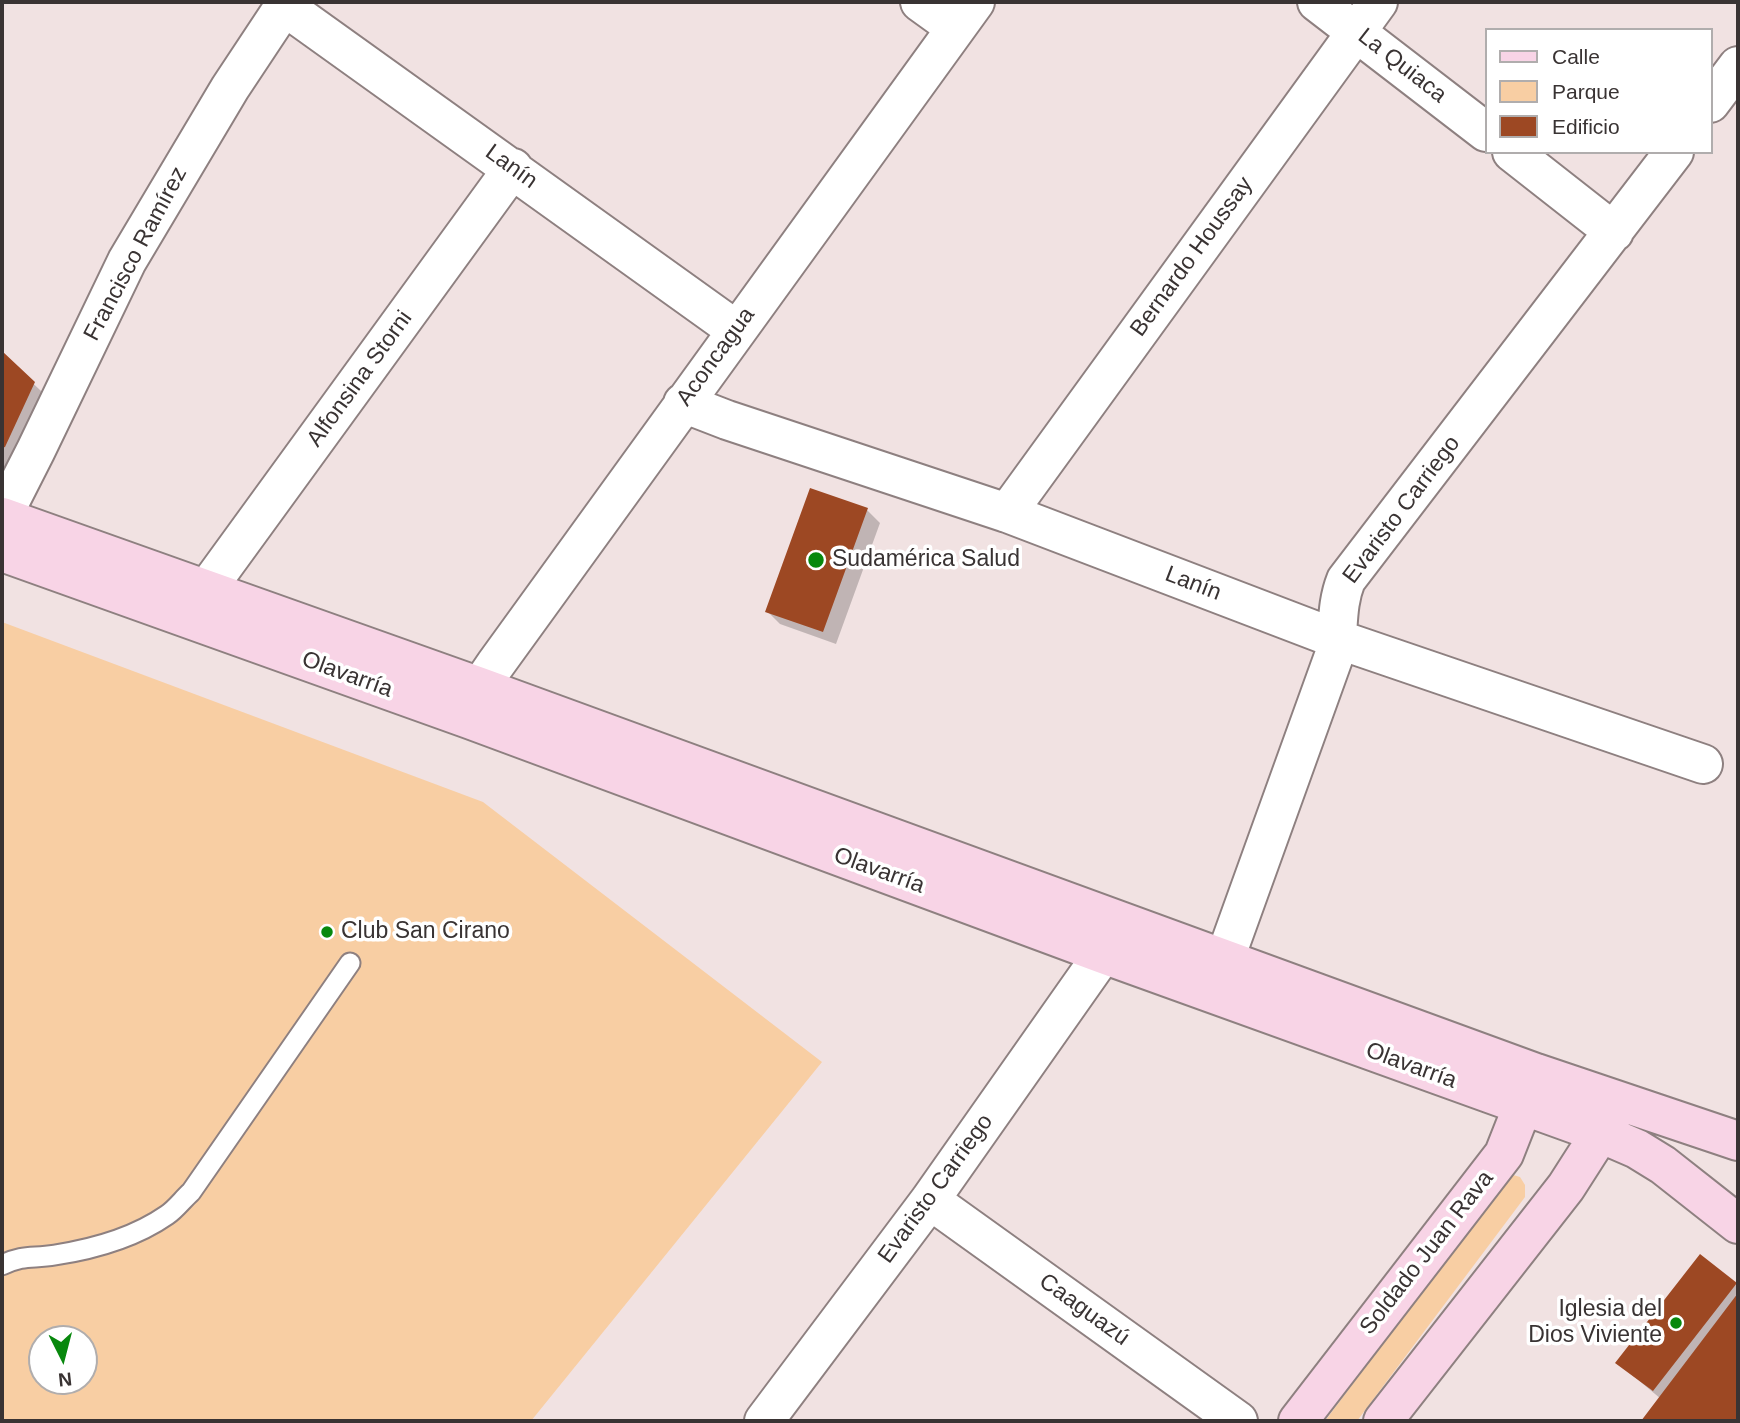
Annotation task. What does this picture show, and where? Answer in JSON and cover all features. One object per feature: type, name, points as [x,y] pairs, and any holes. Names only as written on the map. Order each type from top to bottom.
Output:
[{"type":"street","points":[[920,2],[965,15]]},
{"type":"street","name":"La Quiaca","points":[[1317,2],[1367,16],[1484,130]]},
{"type":"street","name":"Lanín","points":[[285,4],[736,330]]},
{"type":"street","name":"Francisco Ramírez","points":[[2,517],[127,261],[216,110],[285,4]]},
{"type":"street","name":"Aconcagua","points":[[475,703],[683,403],[965,15]]},
{"type":"street","name":"Bernardo Houssay","points":[[1007,513],[1367,16]]},
{"type":"street","points":[[1712,100],[1738,66]]},
{"type":"street","points":[[1515,154],[1614,232]]},
{"type":"street","name":"Evaristo Carriego","points":[[1224,961],[1335,653],[1337,615],[1346,580],[1672,154]]},
{"type":"street","name":"Alfonsina Storni","points":[[206,590],[513,168]]},
{"type":"street","name":"Lanín","points":[[683,403],[1007,513],[1337,639],[1703,764]]},
{"type":"street","name":"Olavarría","points":[[2,517],[206,590],[475,703],[1103,954],[1529,1090],[1620,1101],[1738,1141]]},
{"type":"street","name":"Olavarría","points":[[2,552],[475,703],[1224,961],[1529,1090],[1600,1133],[1637,1149],[1663,1165],[1738,1224]]},
{"type":"street","name":"Evaristo Carriego","points":[[764,1421],[930,1200],[1103,954]]},
{"type":"street","name":"Soldado Juan Rava","points":[[1298,1421],[1504,1154],[1529,1090]]},
{"type":"street","points":[[1382,1421],[1566,1186],[1620,1101]]},
{"type":"street","name":"Caaguazú","points":[[930,1200],[1238,1421]]},
{"type":"lane","points":[[2,1265],[23,1256],[52,1256],[104,1245],[140,1231],[169,1214],[191,1192],[350,963]]},
{"type":"green space","name":"Club San Cirano","points":[[2,622],[483,802],[822,1062],[531,1421],[2,1421]]},
{"type":"green space","points":[[1510,1174],[1520,1177],[1525,1185],[1525,1197],[1357,1421],[1325,1421]]},
{"type":"building","points":[[2,351],[35,382],[5,447],[2,448]]},
{"type":"building","name":"Sudamérica Salud","points":[[810,488],[868,508],[823,632],[765,612]]},
{"type":"building","name":"Iglesia del Dios Viviente","points":[[1700,1254],[1737,1283],[1653,1391],[1615,1363]]},
{"type":"building","points":[[1738,1293],[1738,1421],[1641,1421]]},
{"type":"place","name":"Sudamérica Salud","points":[[816,560]]},
{"type":"place","name":"Club San Cirano","points":[[327,932]]},
{"type":"place","name":"Iglesia del Dios Viviente","points":[[1676,1323]]}]
